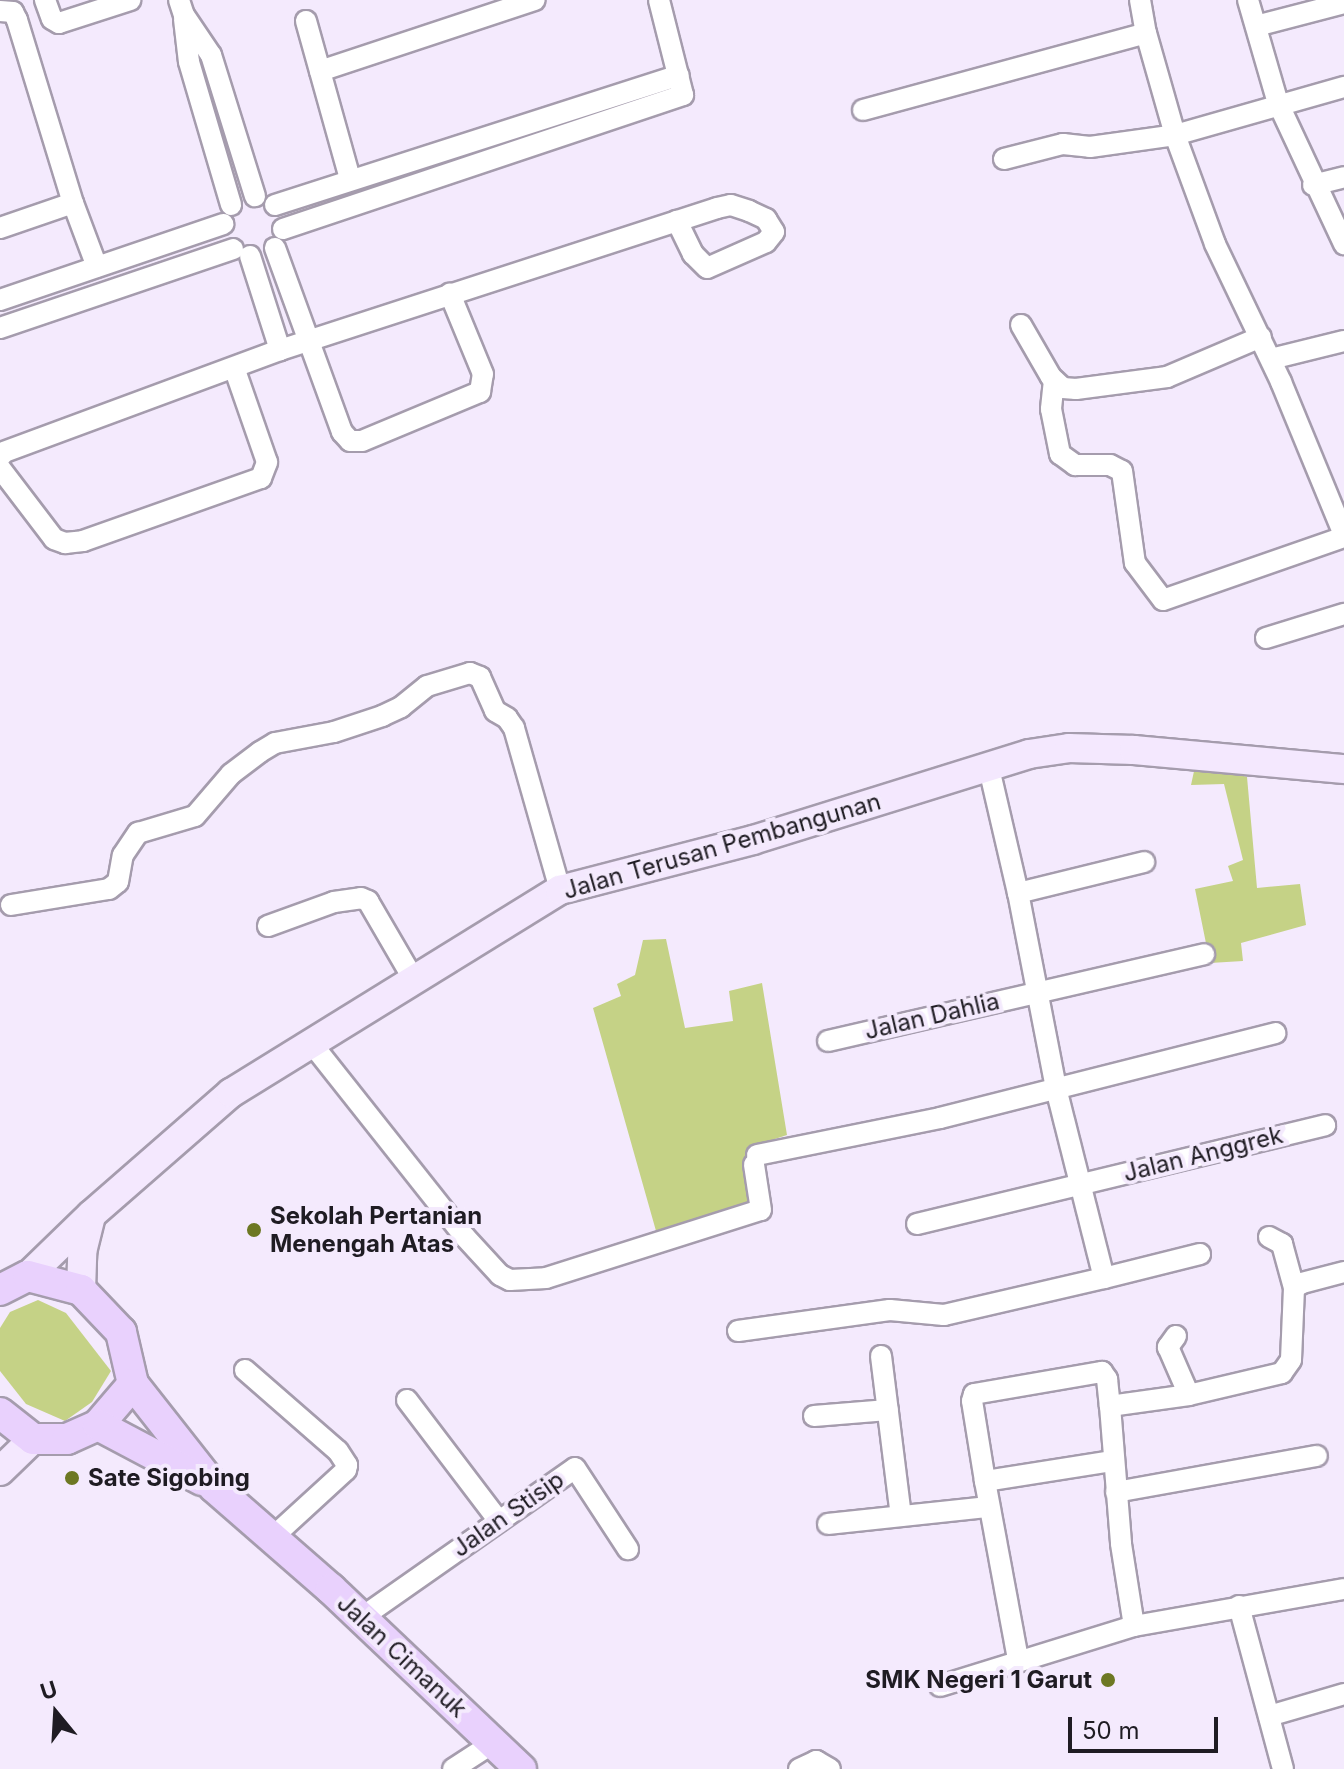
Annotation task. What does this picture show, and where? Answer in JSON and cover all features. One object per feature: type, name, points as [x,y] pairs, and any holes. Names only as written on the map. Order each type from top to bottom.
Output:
[{"type":"main road","points":[[11,1278],[81,1290],[121,1332],[133,1384],[214,1487]]},
{"type":"main road","points":[[0,1413],[33,1439],[67,1439],[98,1425],[133,1384]]},
{"type":"main road","points":[[98,1425],[214,1487]]},
{"type":"main road","name":"Jalan Cimanuk","points":[[214,1487],[361,1618],[521,1769]]},
{"type":"street","points":[[45,0],[52,19],[59,23],[130,0]]},
{"type":"street","points":[[320,71],[535,0]]},
{"type":"street","points":[[0,328],[241,252],[488,161],[681,96],[685,92],[659,0]]},
{"type":"street","points":[[1054,380],[1051,409],[1060,454],[1075,465],[1110,465],[1122,471],[1135,563],[1163,600],[1344,536],[1271,359],[1215,244],[1175,135],[1146,33],[1140,0]]},
{"type":"street","points":[[1248,0],[1278,103],[1313,185],[1344,244]]},
{"type":"street","points":[[1256,26],[1344,3]]},
{"type":"street","points":[[181,7],[211,55],[255,196]]},
{"type":"street","points":[[181,7],[189,62],[231,205]]},
{"type":"street","points":[[0,11],[13,12],[17,20],[73,203],[97,267]]},
{"type":"street","points":[[306,21],[350,179]]},
{"type":"street","points":[[863,110],[1146,33]]},
{"type":"street","points":[[280,350],[241,252],[225,238],[223,224],[231,205],[242,198],[255,196],[275,205],[679,75]]},
{"type":"street","points":[[1004,159],[1063,144],[1080,148],[1175,135],[1278,103],[1344,87]]},
{"type":"street","points":[[481,138],[488,161]]},
{"type":"street","points":[[1313,185],[1344,177]]},
{"type":"street","points":[[0,228],[73,203]]},
{"type":"street","points":[[275,205],[279,239],[308,341],[342,432],[350,441],[362,441],[480,392],[483,374],[450,294]]},
{"type":"street","points":[[0,457],[4,452],[235,370],[280,350],[677,221]]},
{"type":"street","points":[[0,300],[223,224]]},
{"type":"street","points":[[1021,325],[1033,351],[1054,380],[1063,388],[1076,389],[1167,377],[1261,337]]},
{"type":"street","points":[[1271,359],[1344,341]]},
{"type":"street","points":[[0,468],[54,539],[65,543],[83,541],[261,478],[267,462],[235,370]]},
{"type":"street","points":[[1266,638],[1344,614]]},
{"type":"street","points":[[11,905],[109,889],[118,882],[123,855],[138,833],[195,816],[231,774],[275,743],[334,732],[382,716],[401,707],[427,686],[470,673],[480,677],[495,711],[507,718],[514,728],[560,890]]},
{"type":"street","name":"Jalan Terusan Pembangunan","points":[[11,1278],[91,1215],[231,1093],[560,890],[753,840],[1029,754],[1069,748],[1134,750],[1344,769]]},
{"type":"street","points":[[989,768],[1018,893],[1056,1088],[1104,1278]]},
{"type":"street","points":[[1018,893],[1144,862]]},
{"type":"street","points":[[268,926],[334,902],[361,898],[368,901],[414,980]]},
{"type":"street","name":"Jalan Dahlia","points":[[828,1041],[1204,954]]},
{"type":"street","points":[[312,1044],[465,1237],[500,1275],[510,1280],[546,1278],[761,1210],[756,1160],[940,1118],[1275,1033]]},
{"type":"street","name":"Jalan Anggrek","points":[[917,1224],[1325,1125]]},
{"type":"street","points":[[81,1290],[82,1252],[91,1215]]},
{"type":"street","points":[[1110,1406],[1189,1395],[1282,1373],[1291,1360],[1294,1288],[1282,1244],[1269,1237]]},
{"type":"street","points":[[738,1331],[890,1310],[944,1315],[1200,1254]]},
{"type":"street","points":[[1294,1288],[1344,1272]]},
{"type":"street","points":[[1176,1336],[1168,1347],[1189,1395]]},
{"type":"street","points":[[881,1356],[901,1516]]},
{"type":"street","points":[[245,1370],[338,1451],[347,1465],[346,1470],[277,1542]]},
{"type":"street","points":[[1018,1659],[988,1507],[972,1401],[974,1394],[1102,1372],[1107,1379],[1112,1461],[1134,1626]]},
{"type":"street","points":[[407,1400],[499,1521]]},
{"type":"street","points":[[814,1416],[888,1410]]},
{"type":"street","points":[[0,1471],[33,1439]]},
{"type":"street","points":[[1116,1492],[1317,1456]]},
{"type":"street","points":[[985,1481],[1112,1461]]},
{"type":"street","name":"Jalan Stisip","points":[[361,1618],[575,1468],[628,1549]]},
{"type":"street","points":[[828,1524],[988,1507]]},
{"type":"street","points":[[940,1686],[1018,1659],[1134,1626],[1344,1589]]},
{"type":"street","points":[[1239,1606],[1283,1769]]},
{"type":"street","points":[[1269,1716],[1344,1694]]},
{"type":"street","points":[[453,1769],[493,1743]]},
{"type":"street","points":[[799,1769],[816,1761],[830,1769]]},
{"type":"green space","points":[[1196,762],[1247,777],[1257,888],[1300,884],[1306,925],[1241,943],[1243,961],[1210,963],[1195,889],[1233,881],[1228,866],[1243,860],[1224,784],[1191,785]]},
{"type":"green space","points":[[666,939],[685,1028],[733,1021],[729,991],[762,983],[787,1135],[751,1147],[755,1206],[658,1238],[593,1008],[621,996],[617,984],[635,975],[643,940]]},
{"type":"green space","points":[[38,1300],[66,1313],[111,1371],[92,1402],[65,1421],[26,1404],[0,1371],[0,1328],[10,1312]]},
{"type":"place","name":"Sekolah Pertanian Menengah Atas","points":[[254,1230]]},
{"type":"place","name":"Sate Sigobing","points":[[72,1478]]},
{"type":"place","name":"SMK Negeri 1 Garut","points":[[1108,1680]]}]
